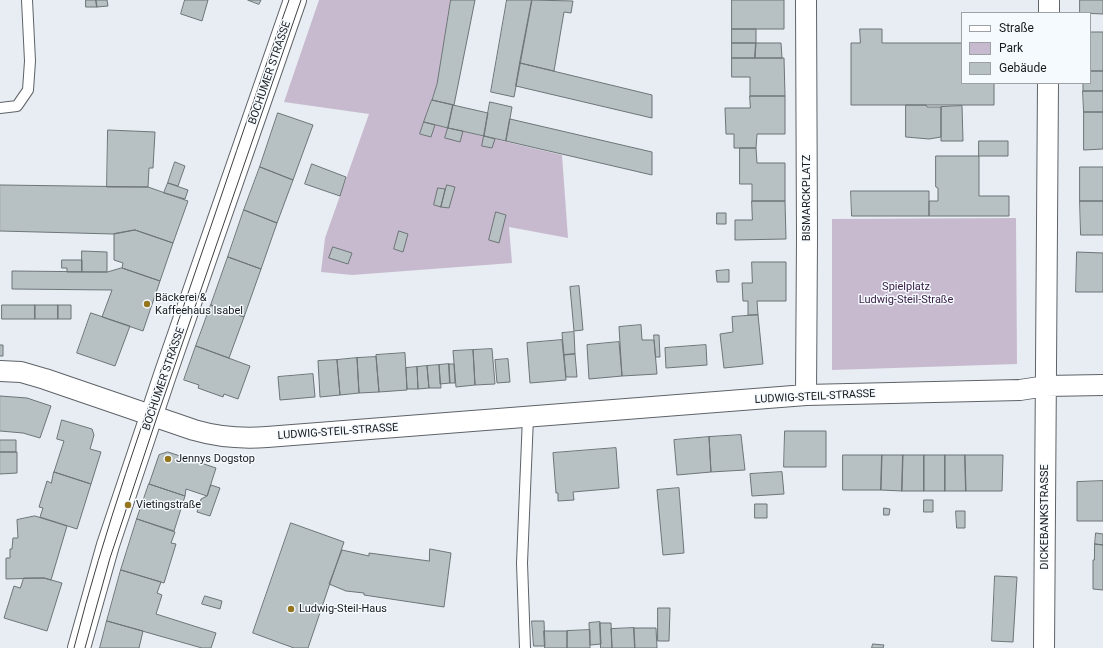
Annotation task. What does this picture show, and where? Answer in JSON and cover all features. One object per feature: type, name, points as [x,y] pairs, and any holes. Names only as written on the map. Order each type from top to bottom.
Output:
[{"type":"main road","name":"BOCHUMER STRASSE","points":[[79,648],[108,545],[151,415],[295,0]]},
{"type":"street","name":"BISMARCKPLATZ","points":[[806,0],[808,238],[806,395]]},
{"type":"street","points":[[1049,0],[1049,12]]},
{"type":"street","points":[[1046,386],[1048,84]]},
{"type":"street","points":[[0,371],[21,372],[151,415]]},
{"type":"street","name":"LUDWIG-STEIL-STRASSE","points":[[151,415],[212,435],[242,438],[806,395],[1020,390],[1046,386],[1103,385]]},
{"type":"street","name":"DICKEBANKSTRASSE","points":[[1044,648],[1046,386]]},
{"type":"lane","points":[[0,108],[17,106],[28,90],[30,61],[27,0]]},
{"type":"lane","points":[[525,648],[522,564],[528,417]]},
{"type":"green space","points":[[319,0],[451,0],[437,84],[420,134],[431,137],[435,125],[562,155],[568,238],[509,227],[512,263],[352,275],[321,272],[325,238],[369,114],[284,102]]},
{"type":"green space","name":"Spielplatz Ludwig-Steil-Straße","points":[[1016,218],[1017,364],[832,370],[832,219]]},
{"type":"building","points":[[86,0],[96,0],[97,7],[86,7]]},
{"type":"building","points":[[96,0],[107,0],[108,6],[97,7]]},
{"type":"building","points":[[185,0],[208,0],[202,21],[181,14]]},
{"type":"building","points":[[248,0],[261,0],[259,4]]},
{"type":"building","points":[[451,0],[475,0],[454,105],[432,100],[437,84]]},
{"type":"building","points":[[507,0],[532,0],[514,97],[491,92]]},
{"type":"building","points":[[532,0],[573,1],[571,13],[564,12],[554,71],[520,63]]},
{"type":"building","points":[[732,0],[784,0],[784,29],[732,29]]},
{"type":"building","points":[[1080,0],[1103,0],[1103,14],[1080,12]]},
{"type":"building","points":[[732,29],[756,29],[756,43],[732,43]]},
{"type":"building","points":[[860,29],[882,29],[882,43],[961,43],[961,84],[994,84],[994,105],[851,105],[851,43],[860,43]]},
{"type":"building","points":[[1091,32],[1103,32],[1103,71],[1091,71]]},
{"type":"building","points":[[732,43],[756,43],[755,58],[732,58]]},
{"type":"building","points":[[756,43],[781,43],[782,58],[755,58]]},
{"type":"building","points":[[732,58],[784,58],[785,96],[750,96],[750,77],[732,77]]},
{"type":"building","points":[[520,63],[652,95],[652,118],[516,86]]},
{"type":"building","points":[[1091,71],[1103,71],[1103,91],[1083,91],[1083,84],[1091,84]]},
{"type":"building","points":[[1083,91],[1103,91],[1103,112],[1084,112]]},
{"type":"building","points":[[750,96],[785,96],[785,134],[757,134],[756,148],[734,148],[734,134],[726,134],[725,108],[750,108]]},
{"type":"building","points":[[432,100],[453,105],[448,128],[424,122]]},
{"type":"building","points":[[490,102],[512,107],[506,141],[484,136]]},
{"type":"building","points":[[453,105],[488,113],[484,136],[448,128]]},
{"type":"building","points":[[906,105],[941,107],[941,137],[929,139],[906,137]]},
{"type":"building","points":[[962,106],[963,141],[941,141],[941,107]]},
{"type":"building","points":[[1084,112],[1103,112],[1103,149],[1084,150]]},
{"type":"building","points":[[278,113],[313,125],[293,180],[260,167]]},
{"type":"building","points":[[510,119],[652,152],[652,175],[506,141]]},
{"type":"building","points":[[424,122],[435,125],[431,137],[420,134]]},
{"type":"building","points":[[448,128],[463,131],[460,142],[445,138]]},
{"type":"building","points":[[108,130],[155,132],[153,168],[149,168],[148,187],[107,187]]},
{"type":"building","points":[[484,136],[495,139],[492,148],[482,146]]},
{"type":"building","points":[[979,141],[1008,141],[1008,156],[979,156]]},
{"type":"building","points":[[740,148],[756,148],[757,163],[785,163],[785,201],[752,201],[752,184],[740,184]]},
{"type":"building","points":[[936,156],[979,156],[979,196],[1009,196],[1009,216],[929,216],[929,201],[938,201],[938,188],[936,187]]},
{"type":"building","points":[[175,162],[185,166],[178,186],[168,183]]},
{"type":"building","points":[[312,164],[346,177],[340,196],[305,184]]},
{"type":"building","points":[[260,167],[293,180],[277,223],[244,210]]},
{"type":"building","points":[[1080,167],[1103,167],[1103,201],[1080,201]]},
{"type":"building","points":[[168,183],[188,190],[185,199],[164,193]]},
{"type":"building","points":[[0,185],[148,187],[188,201],[173,243],[135,230],[114,234],[0,231]]},
{"type":"building","points":[[447,185],[455,187],[449,208],[441,207]]},
{"type":"building","points":[[438,188],[445,189],[441,207],[434,205]]},
{"type":"building","points":[[851,191],[929,191],[929,216],[852,216]]},
{"type":"building","points":[[752,201],[785,201],[786,239],[735,240],[735,220],[752,220]]},
{"type":"building","points":[[1080,201],[1103,201],[1103,235],[1081,235]]},
{"type":"building","points":[[244,210],[277,223],[261,269],[228,257]]},
{"type":"building","points":[[496,212],[506,215],[499,243],[489,240]]},
{"type":"building","points":[[717,213],[726,213],[726,224],[717,224]]},
{"type":"building","points":[[135,230],[173,243],[160,281],[122,268],[123,263],[114,260],[114,234]]},
{"type":"building","points":[[399,231],[408,234],[403,252],[394,249]]},
{"type":"building","points":[[333,247],[352,253],[348,264],[329,258]]},
{"type":"building","points":[[82,251],[107,252],[107,272],[82,272]]},
{"type":"building","points":[[1077,252],[1103,253],[1103,292],[1076,292]]},
{"type":"building","points":[[228,257],[261,269],[244,317],[211,305]]},
{"type":"building","points":[[62,260],[82,260],[82,272],[67,272],[67,268],[62,268]]},
{"type":"building","points":[[752,262],[786,262],[786,301],[757,301],[758,315],[748,315],[748,301],[743,301],[742,283],[752,283]]},
{"type":"building","points":[[122,268],[160,281],[143,331],[102,317],[112,290],[12,289],[12,271],[107,272]]},
{"type":"building","points":[[729,270],[729,282],[717,282],[716,271]]},
{"type":"building","points":[[579,286],[583,330],[574,331],[570,287]]},
{"type":"building","points":[[2,305],[35,305],[35,319],[2,319]]},
{"type":"building","points":[[35,305],[58,305],[58,319],[35,319]]},
{"type":"building","points":[[58,305],[71,305],[71,319],[58,319]]},
{"type":"building","points":[[211,305],[244,317],[229,358],[196,346]]},
{"type":"building","points":[[91,313],[130,326],[115,366],[77,353]]},
{"type":"building","points":[[758,315],[763,364],[724,368],[720,334],[733,332],[732,317]]},
{"type":"building","points":[[641,325],[642,340],[654,340],[657,374],[622,376],[619,327]]},
{"type":"building","points":[[574,332],[575,354],[564,355],[562,333]]},
{"type":"building","points":[[654,335],[659,335],[660,357],[656,357]]},
{"type":"building","points":[[562,340],[566,380],[530,383],[527,343]]},
{"type":"building","points":[[619,342],[622,376],[589,379],[587,345]]},
{"type":"building","points":[[0,345],[3,345],[3,356],[0,356]]},
{"type":"building","points":[[706,345],[707,365],[666,368],[665,348]]},
{"type":"building","points":[[196,346],[250,366],[238,399],[224,394],[223,397],[198,388],[199,385],[184,380]]},
{"type":"building","points":[[492,349],[495,384],[475,385],[473,350]]},
{"type":"building","points":[[473,350],[475,385],[456,387],[453,351]]},
{"type":"building","points":[[405,353],[407,390],[379,392],[376,355]]},
{"type":"building","points":[[575,354],[577,377],[566,377],[564,355]]},
{"type":"building","points":[[376,357],[379,392],[359,393],[357,358]]},
{"type":"building","points":[[357,358],[359,393],[340,395],[337,360]]},
{"type":"building","points":[[508,359],[510,382],[497,383],[495,360]]},
{"type":"building","points":[[337,360],[340,395],[320,397],[318,361]]},
{"type":"building","points":[[449,364],[450,383],[440,384],[439,365]]},
{"type":"building","points":[[449,364],[454,364],[455,383],[450,383]]},
{"type":"building","points":[[439,365],[441,388],[429,388],[427,366]]},
{"type":"building","points":[[427,366],[429,388],[418,389],[417,367]]},
{"type":"building","points":[[417,367],[418,389],[407,389],[406,368]]},
{"type":"building","points":[[313,374],[315,397],[280,400],[278,377]]},
{"type":"building","points":[[0,396],[27,398],[51,406],[40,438],[23,433],[0,431]]},
{"type":"building","points":[[62,420],[92,429],[94,435],[90,449],[101,452],[91,484],[54,472],[64,441],[57,439]]},
{"type":"building","points":[[785,431],[826,431],[826,467],[784,467]]},
{"type":"building","points":[[741,435],[745,470],[711,472],[709,437]]},
{"type":"building","points":[[709,437],[711,472],[677,475],[674,440]]},
{"type":"building","points":[[0,440],[16,440],[16,452],[0,452]]},
{"type":"building","points":[[616,448],[619,488],[573,492],[574,500],[558,501],[553,453]]},
{"type":"building","points":[[0,452],[17,452],[17,473],[0,474]]},
{"type":"building","points":[[168,452],[216,468],[207,496],[186,489],[185,496],[149,484],[159,455]]},
{"type":"building","points":[[843,455],[882,455],[881,490],[843,490]]},
{"type":"building","points":[[882,455],[903,455],[902,491],[881,490]]},
{"type":"building","points":[[903,455],[924,455],[924,491],[902,491]]},
{"type":"building","points":[[924,455],[945,455],[945,491],[924,491]]},
{"type":"building","points":[[945,455],[965,455],[966,491],[945,491]]},
{"type":"building","points":[[965,455],[1003,455],[1002,491],[966,491]]},
{"type":"building","points":[[54,472],[91,484],[77,529],[40,517],[43,508],[39,507],[47,481],[51,483]]},
{"type":"building","points":[[782,472],[784,494],[752,496],[750,474]]},
{"type":"building","points":[[1103,481],[1103,521],[1077,521],[1077,482]]},
{"type":"building","points":[[149,484],[185,496],[174,531],[137,519]]},
{"type":"building","points":[[211,485],[220,488],[210,516],[197,512],[201,499],[207,496]]},
{"type":"building","points":[[679,488],[684,553],[663,555],[657,490]]},
{"type":"building","points":[[924,500],[933,500],[933,512],[924,512]]},
{"type":"building","points":[[755,504],[767,504],[767,518],[755,518]]},
{"type":"building","points":[[884,508],[890,509],[889,515],[884,515]]},
{"type":"building","points":[[956,511],[965,511],[965,528],[957,528]]},
{"type":"building","points":[[35,516],[67,526],[51,580],[44,578],[6,579],[6,558],[10,558],[10,549],[12,549],[13,538],[18,538],[17,520]]},
{"type":"building","points":[[137,519],[175,532],[171,543],[176,544],[164,583],[121,570]]},
{"type":"building","name":"Ludwig-Steil-Haus","points":[[291,523],[344,542],[308,648],[294,648],[253,633]]},
{"type":"building","points":[[1096,533],[1103,534],[1103,545],[1095,544]]},
{"type":"building","points":[[1095,544],[1103,545],[1103,590],[1093,589],[1093,560]]},
{"type":"building","name":"Ludwig-Steil-Haus","points":[[430,549],[451,553],[444,607],[364,595],[364,593],[346,591],[329,584],[342,550],[369,556],[369,553],[429,561]]},
{"type":"building","points":[[121,570],[161,582],[157,593],[162,595],[156,614],[216,633],[211,648],[202,648],[107,621]]},
{"type":"building","points":[[995,576],[1017,577],[1013,642],[992,641]]},
{"type":"building","points":[[24,578],[44,578],[62,583],[47,631],[4,618],[14,586],[20,588]]},
{"type":"building","points":[[205,596],[222,601],[220,609],[202,604]]},
{"type":"building","points":[[658,608],[670,608],[669,641],[658,641]]},
{"type":"building","points":[[107,621],[143,631],[139,648],[100,648]]},
{"type":"building","points":[[532,621],[544,621],[545,646],[534,646]]},
{"type":"building","points":[[600,622],[601,644],[590,645],[589,623]]},
{"type":"building","points":[[600,623],[611,623],[612,648],[601,648]]},
{"type":"building","points":[[634,628],[656,628],[657,648],[635,648]]},
{"type":"building","points":[[634,628],[635,648],[612,648],[611,629]]},
{"type":"building","points":[[590,630],[590,648],[567,648],[567,631]]},
{"type":"building","points":[[544,631],[567,631],[567,648],[545,648]]},
{"type":"building","points":[[873,644],[884,645],[883,648],[872,648]]},
{"type":"tram line","points":[[74,648],[98,560],[126,474],[289,0]]},
{"type":"tram line","points":[[85,648],[110,558],[301,0]]},
{"type":"place","name":"Bäckerei & Kaffeehaus Isabel","points":[[147,304]]},
{"type":"place","name":"Jennys Dogstop","points":[[168,459]]},
{"type":"place","name":"Vietingstraße","points":[[128,505]]},
{"type":"place","name":"Ludwig-Steil-Haus","points":[[291,609]]}]
